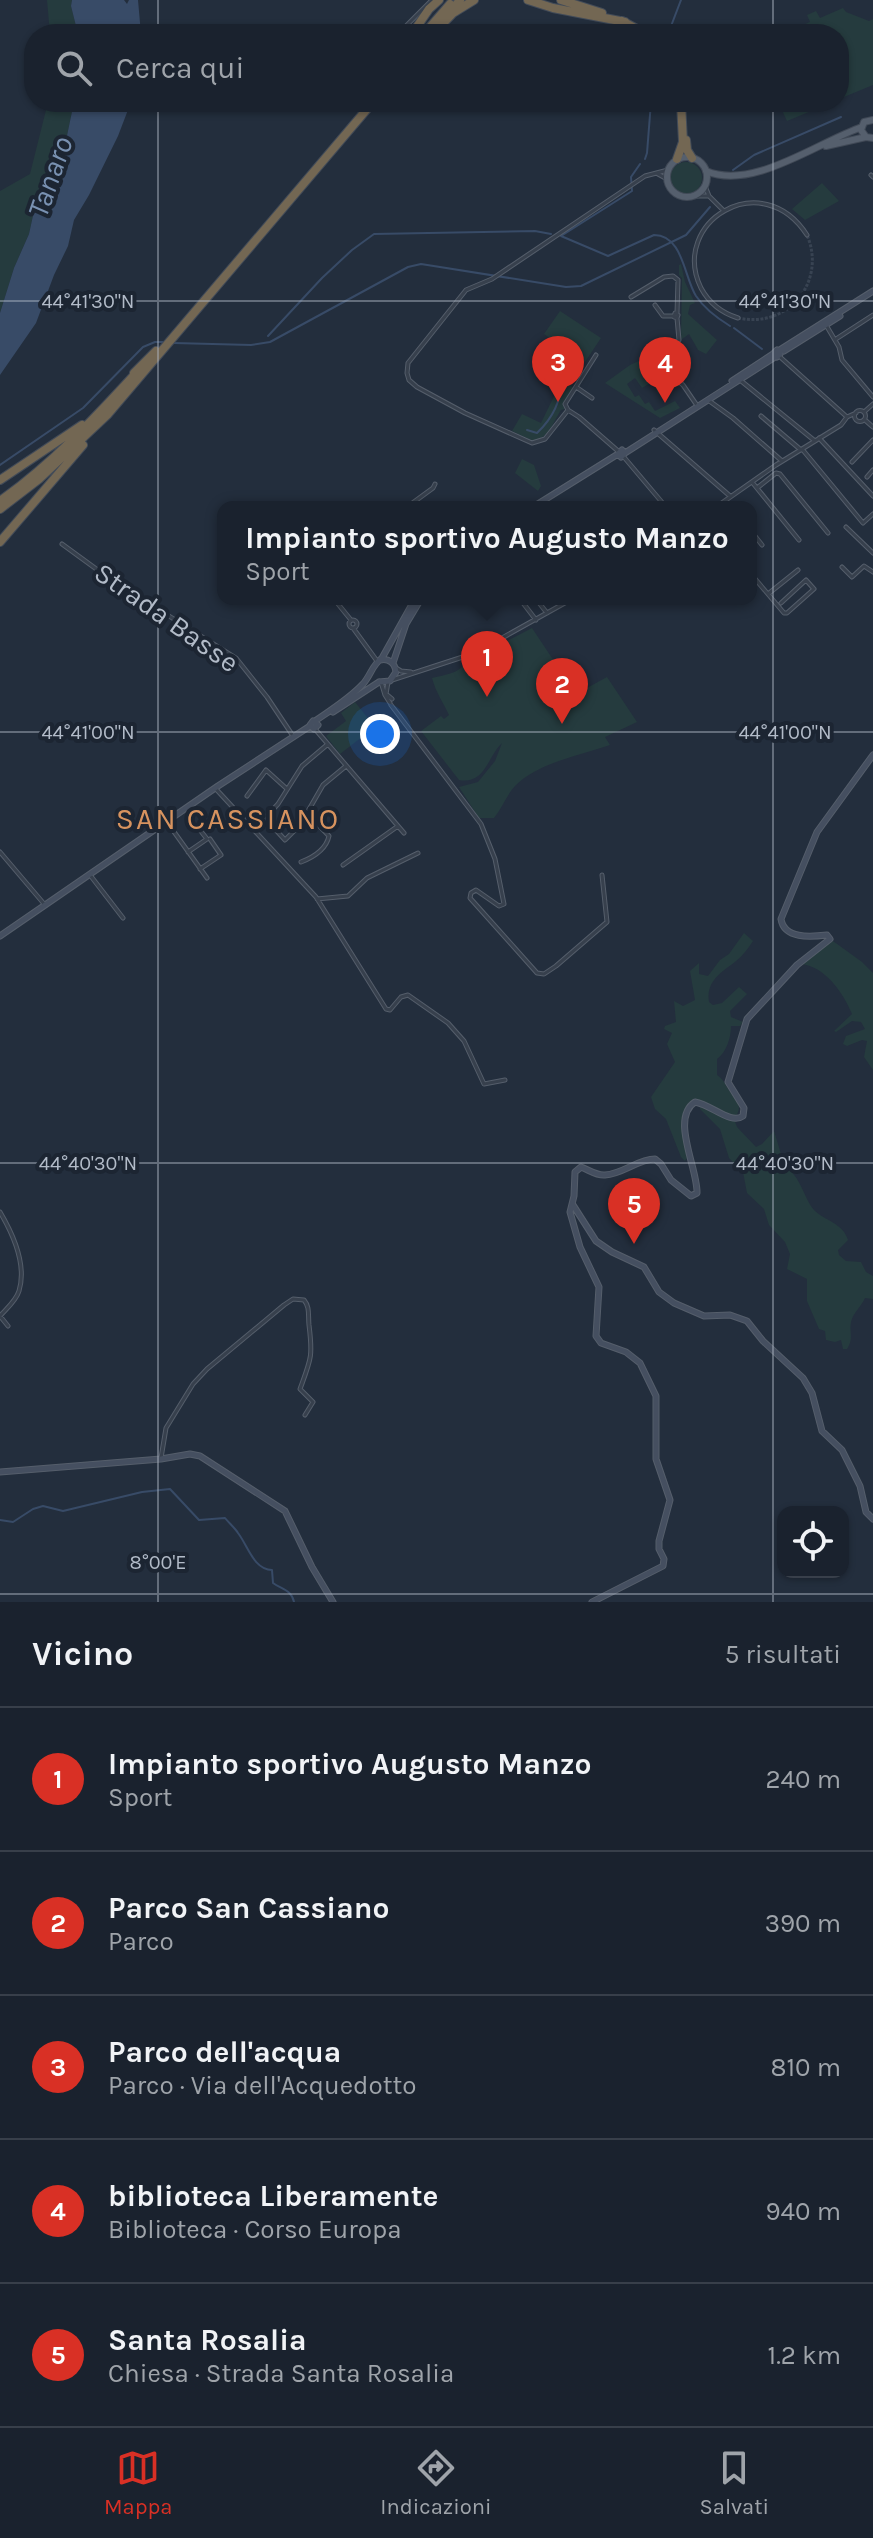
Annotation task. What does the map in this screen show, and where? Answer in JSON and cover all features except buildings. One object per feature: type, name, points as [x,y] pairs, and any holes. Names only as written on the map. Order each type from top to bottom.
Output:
[{"type":"highway","points":[[433,24],[453,0]]},
{"type":"highway","points":[[440,24],[460,0]]},
{"type":"highway","points":[[442,24],[474,0]]},
{"type":"highway","points":[[528,0],[625,22]]},
{"type":"highway","points":[[561,0],[629,24]]},
{"type":"highway","points":[[578,0],[633,24]]},
{"type":"highway","points":[[419,24],[436,1]]},
{"type":"highway","points":[[0,542],[362,112]]},
{"type":"highway","points":[[677,159],[683,142],[683,112]]},
{"type":"highway","points":[[684,112],[686,142],[692,158]]},
{"type":"highway","points":[[0,501],[69,445],[160,350]]},
{"type":"highway","points":[[0,480],[76,430],[160,350]]},
{"type":"highway","points":[[0,509],[39,479],[108,414]]},
{"type":"main road","points":[[706,185],[706,171],[701,163],[692,158],[677,159],[668,170],[667,179],[676,195],[695,196],[706,185],[727,176],[763,170],[862,127],[867,120],[873,120]]},
{"type":"main road","points":[[815,149],[871,138],[862,127]]},
{"type":"main road","points":[[706,171],[727,176]]},
{"type":"street","points":[[410,24],[436,1]]},
{"type":"street","points":[[568,410],[545,439],[532,443],[430,394],[409,380],[408,363],[459,298],[474,286],[492,279],[648,175],[668,170]]},
{"type":"street","points":[[658,174],[667,179]]},
{"type":"street","points":[[706,185],[709,196]]},
{"type":"street","points":[[695,196],[709,196],[724,211]]},
{"type":"street","points":[[738,318],[718,308],[701,288],[695,259],[696,247],[707,226],[724,211],[740,204],[763,203],[790,215],[807,235]]},
{"type":"street","points":[[631,297],[664,277],[673,276],[678,280],[676,316],[679,340],[651,359],[683,385],[696,404]]},
{"type":"street","points":[[545,501],[873,293]]},
{"type":"street","points":[[655,432],[873,293]]},
{"type":"street","points":[[655,305],[663,316],[676,316]]},
{"type":"street","points":[[835,340],[873,315]]},
{"type":"street","points":[[826,325],[839,347],[842,360],[873,397]]},
{"type":"street","points":[[777,354],[846,419],[865,420],[873,427]]},
{"type":"street","points":[[596,355],[565,404],[568,410],[621,453],[661,501]]},
{"type":"street","points":[[740,380],[817,439],[873,496]]},
{"type":"street","points":[[576,387],[592,398]]},
{"type":"street","points":[[708,400],[782,461]]},
{"type":"street","points":[[725,501],[873,404]]},
{"type":"street","points":[[864,412],[865,420]]},
{"type":"street","points":[[856,413],[857,420]]},
{"type":"street","points":[[761,416],[801,450],[863,523],[873,514]]},
{"type":"street","points":[[655,432],[731,497]]},
{"type":"street","points":[[852,462],[873,440]]},
{"type":"street","points":[[867,477],[873,470]]},
{"type":"street","points":[[757,488],[776,473],[780,474],[828,533]]},
{"type":"street","points":[[752,482],[799,540]]},
{"type":"street","points":[[415,501],[435,484]]},
{"type":"street","points":[[846,527],[873,553]]},
{"type":"street","points":[[757,539],[762,545]]},
{"type":"street","name":"Strada Basse","points":[[62,544],[110,579],[236,658],[293,736]]},
{"type":"street","points":[[842,567],[852,577],[864,566],[873,572]]},
{"type":"street","points":[[768,594],[798,570]]},
{"type":"street","points":[[757,581],[785,613],[814,589],[806,580],[781,603]]},
{"type":"street","points":[[339,605],[351,620],[349,625],[378,660]]},
{"type":"street","points":[[314,725],[351,695],[372,672],[414,605]]},
{"type":"street","points":[[0,936],[293,736],[396,674],[394,665],[415,605]]},
{"type":"street","points":[[525,605],[536,620]]},
{"type":"street","points":[[541,605],[547,613]]},
{"type":"street","points":[[385,681],[475,653],[561,605]]},
{"type":"street","points":[[378,660],[387,659],[408,672],[419,671]]},
{"type":"street","points":[[372,672],[385,681]]},
{"type":"street","points":[[385,681],[385,695],[481,824],[495,859],[504,904],[499,906],[476,890],[470,898],[503,931],[537,973],[544,974],[556,966],[607,922],[602,875]]},
{"type":"street","points":[[314,725],[404,833]]},
{"type":"street","points":[[328,744],[302,766],[278,804],[265,818],[285,840],[295,832],[323,785],[346,766]]},
{"type":"street","points":[[592,1602],[663,1566],[659,1541],[670,1500],[656,1459],[657,1405],[647,1375],[634,1357],[603,1344],[596,1336],[599,1287],[580,1247],[570,1212],[577,1169],[581,1167],[602,1176],[610,1175],[651,1159],[661,1164],[680,1189],[691,1196],[697,1193],[685,1127],[689,1106],[695,1102],[733,1120],[743,1116],[744,1108],[728,1082],[747,1019],[797,965],[830,940],[827,935],[788,932],[782,926],[781,919],[817,832],[873,755]]},
{"type":"street","points":[[247,796],[266,770],[287,789]]},
{"type":"street","points":[[215,788],[317,899],[386,1009],[390,1010],[403,995],[408,995],[448,1023],[464,1041],[484,1084],[505,1080]]},
{"type":"street","points":[[301,862],[320,852],[329,839],[307,813]]},
{"type":"street","points":[[167,822],[207,878]]},
{"type":"street","points":[[343,865],[398,826]]},
{"type":"street","points":[[188,852],[207,839],[200,830]]},
{"type":"street","points":[[200,869],[221,855],[210,839]]},
{"type":"street","points":[[0,852],[45,905]]},
{"type":"street","points":[[317,899],[348,896],[367,878],[418,853]]},
{"type":"street","points":[[90,875],[123,918]]},
{"type":"street","points":[[573,1205],[596,1241],[644,1267],[666,1297],[704,1316],[730,1315],[747,1321],[763,1341],[803,1378],[812,1393],[822,1431],[842,1450],[860,1486],[866,1512],[873,1519]]},
{"type":"street","points":[[0,1212],[16,1242],[20,1270],[18,1294],[0,1316],[8,1326]]},
{"type":"street","points":[[161,1459],[166,1428],[193,1384],[284,1305],[299,1298],[308,1305],[313,1346],[300,1389],[313,1402],[305,1415]]},
{"type":"street","points":[[0,1472],[190,1454],[200,1456],[283,1509],[333,1602]]},
{"type":"green space","points":[[47,0],[72,0],[76,24],[49,24]]},
{"type":"green space","points":[[843,8],[869,21],[873,19],[873,85],[849,95],[849,24],[805,24],[810,22],[807,15],[816,11],[820,18]]},
{"type":"green space","points":[[46,112],[72,112],[54,178],[34,211],[29,234],[0,313],[0,191],[30,174]]},
{"type":"green space","points":[[783,112],[809,112],[787,121]]},
{"type":"green space","points":[[686,162],[697,167],[702,178],[697,189],[686,194],[675,189],[670,178],[675,167]]},
{"type":"green space","points":[[822,183],[839,201],[805,220],[792,209]]},
{"type":"green space","points":[[681,264],[695,303],[690,305],[688,314],[717,340],[706,354],[698,350],[689,334],[681,340]]},
{"type":"green space","points":[[560,311],[601,338],[585,362],[544,334]]},
{"type":"green space","points":[[643,359],[679,385],[675,388],[666,376],[659,382],[663,390],[658,393],[652,382],[642,388],[635,378],[627,384],[635,397],[639,395],[645,404],[649,402],[655,411],[675,401],[680,408],[660,418],[605,383]]},
{"type":"green space","points":[[564,361],[569,368],[573,388],[563,404],[565,409],[561,410],[550,430],[533,441],[512,431],[522,414],[541,423],[558,388],[554,382]]},
{"type":"green space","points":[[522,459],[534,465],[541,486],[538,491],[515,473]]},
{"type":"green space","points":[[532,628],[576,694],[607,677],[637,722],[605,737],[610,745],[536,771],[515,786],[494,818],[479,818],[459,787],[478,782],[495,761],[502,743],[480,774],[468,780],[459,780],[421,731],[441,716],[444,719],[449,715],[432,678],[455,671],[478,656],[494,653],[501,644]]},
{"type":"green space","points":[[355,702],[375,727],[340,754],[326,736],[346,721],[341,713]]},
{"type":"green space","points":[[744,933],[753,941],[741,957],[718,976],[709,990],[709,1002],[713,1005],[722,1003],[739,987],[747,994],[730,1011],[731,1017],[743,1022],[740,1026],[731,1026],[727,1045],[717,1059],[717,1075],[738,1104],[739,1111],[734,1119],[737,1127],[756,1147],[774,1131],[785,1167],[795,1176],[810,1205],[846,1234],[848,1240],[838,1250],[839,1255],[846,1261],[861,1262],[866,1272],[873,1276],[873,1299],[865,1298],[853,1316],[847,1349],[843,1349],[841,1340],[826,1340],[825,1331],[819,1329],[807,1301],[807,1279],[787,1269],[790,1254],[785,1242],[769,1225],[764,1209],[747,1193],[743,1172],[729,1158],[720,1129],[700,1109],[699,1100],[692,1100],[684,1113],[685,1161],[666,1119],[655,1109],[651,1097],[675,1062],[667,1044],[672,1033],[664,1029],[676,1022],[674,1001],[683,1006],[695,1000],[690,971],[699,963],[699,974],[708,976]]},
{"type":"green space","points":[[833,941],[873,973],[873,1070],[864,1057],[867,1041],[847,1046],[843,1044],[846,1036],[865,1029],[861,1022],[852,1021],[834,1031],[852,1014],[839,990],[826,975],[801,964]]},
{"type":"water","points":[[72,0],[124,0],[127,4],[129,0],[138,0],[140,24],[76,24]]},
{"type":"water","points":[[72,112],[127,112],[89,195],[74,220],[68,246],[36,323],[0,375],[0,313],[29,234],[34,211],[54,178]]},
{"type":"waterway","points":[[672,24],[681,0]]},
{"type":"waterway","points":[[645,159],[650,112]]},
{"type":"waterway","points":[[733,170],[754,155],[841,117]]},
{"type":"waterway","points":[[640,164],[631,177],[632,191],[561,236],[608,256],[654,235],[664,237],[677,249],[699,300],[730,326]]},
{"type":"waterway","points":[[174,343],[251,345],[270,342],[408,267],[421,264],[566,287],[581,286],[686,235],[710,207]]},
{"type":"waterway","points":[[268,336],[322,278],[374,234],[535,231],[551,234]]},
{"type":"waterway","points":[[734,328],[762,349]]},
{"type":"waterway","points":[[0,465],[83,408],[143,347],[163,342]]},
{"type":"waterway","points":[[527,430],[537,433],[548,421],[558,402],[563,379]]},
{"type":"waterway","points":[[0,1520],[13,1522],[43,1506],[63,1511],[142,1492],[170,1489],[199,1520],[225,1518],[256,1562],[272,1570],[273,1583],[289,1592],[294,1602]]},
{"type":"tunnel","points":[[738,318],[756,320],[773,316],[799,298],[812,269],[807,235]]},
{"type":"place","name":"Parco dell'acqua","points":[[558,402]]},
{"type":"place","name":"biblioteca Liberamente","points":[[665,403]]},
{"type":"place","name":"Impianto sportivo Augusto Manzo","points":[[487,697]]},
{"type":"place","name":"Parco San Cassiano","points":[[562,724]]},
{"type":"place","name":"Santa Rosalia","points":[[634,1244]]},
{"type":"district","name":"SAN CASSIANO","points":[[228,819]]},
{"type":"water label","name":"Tanaro","points":[[50,177]]}]
